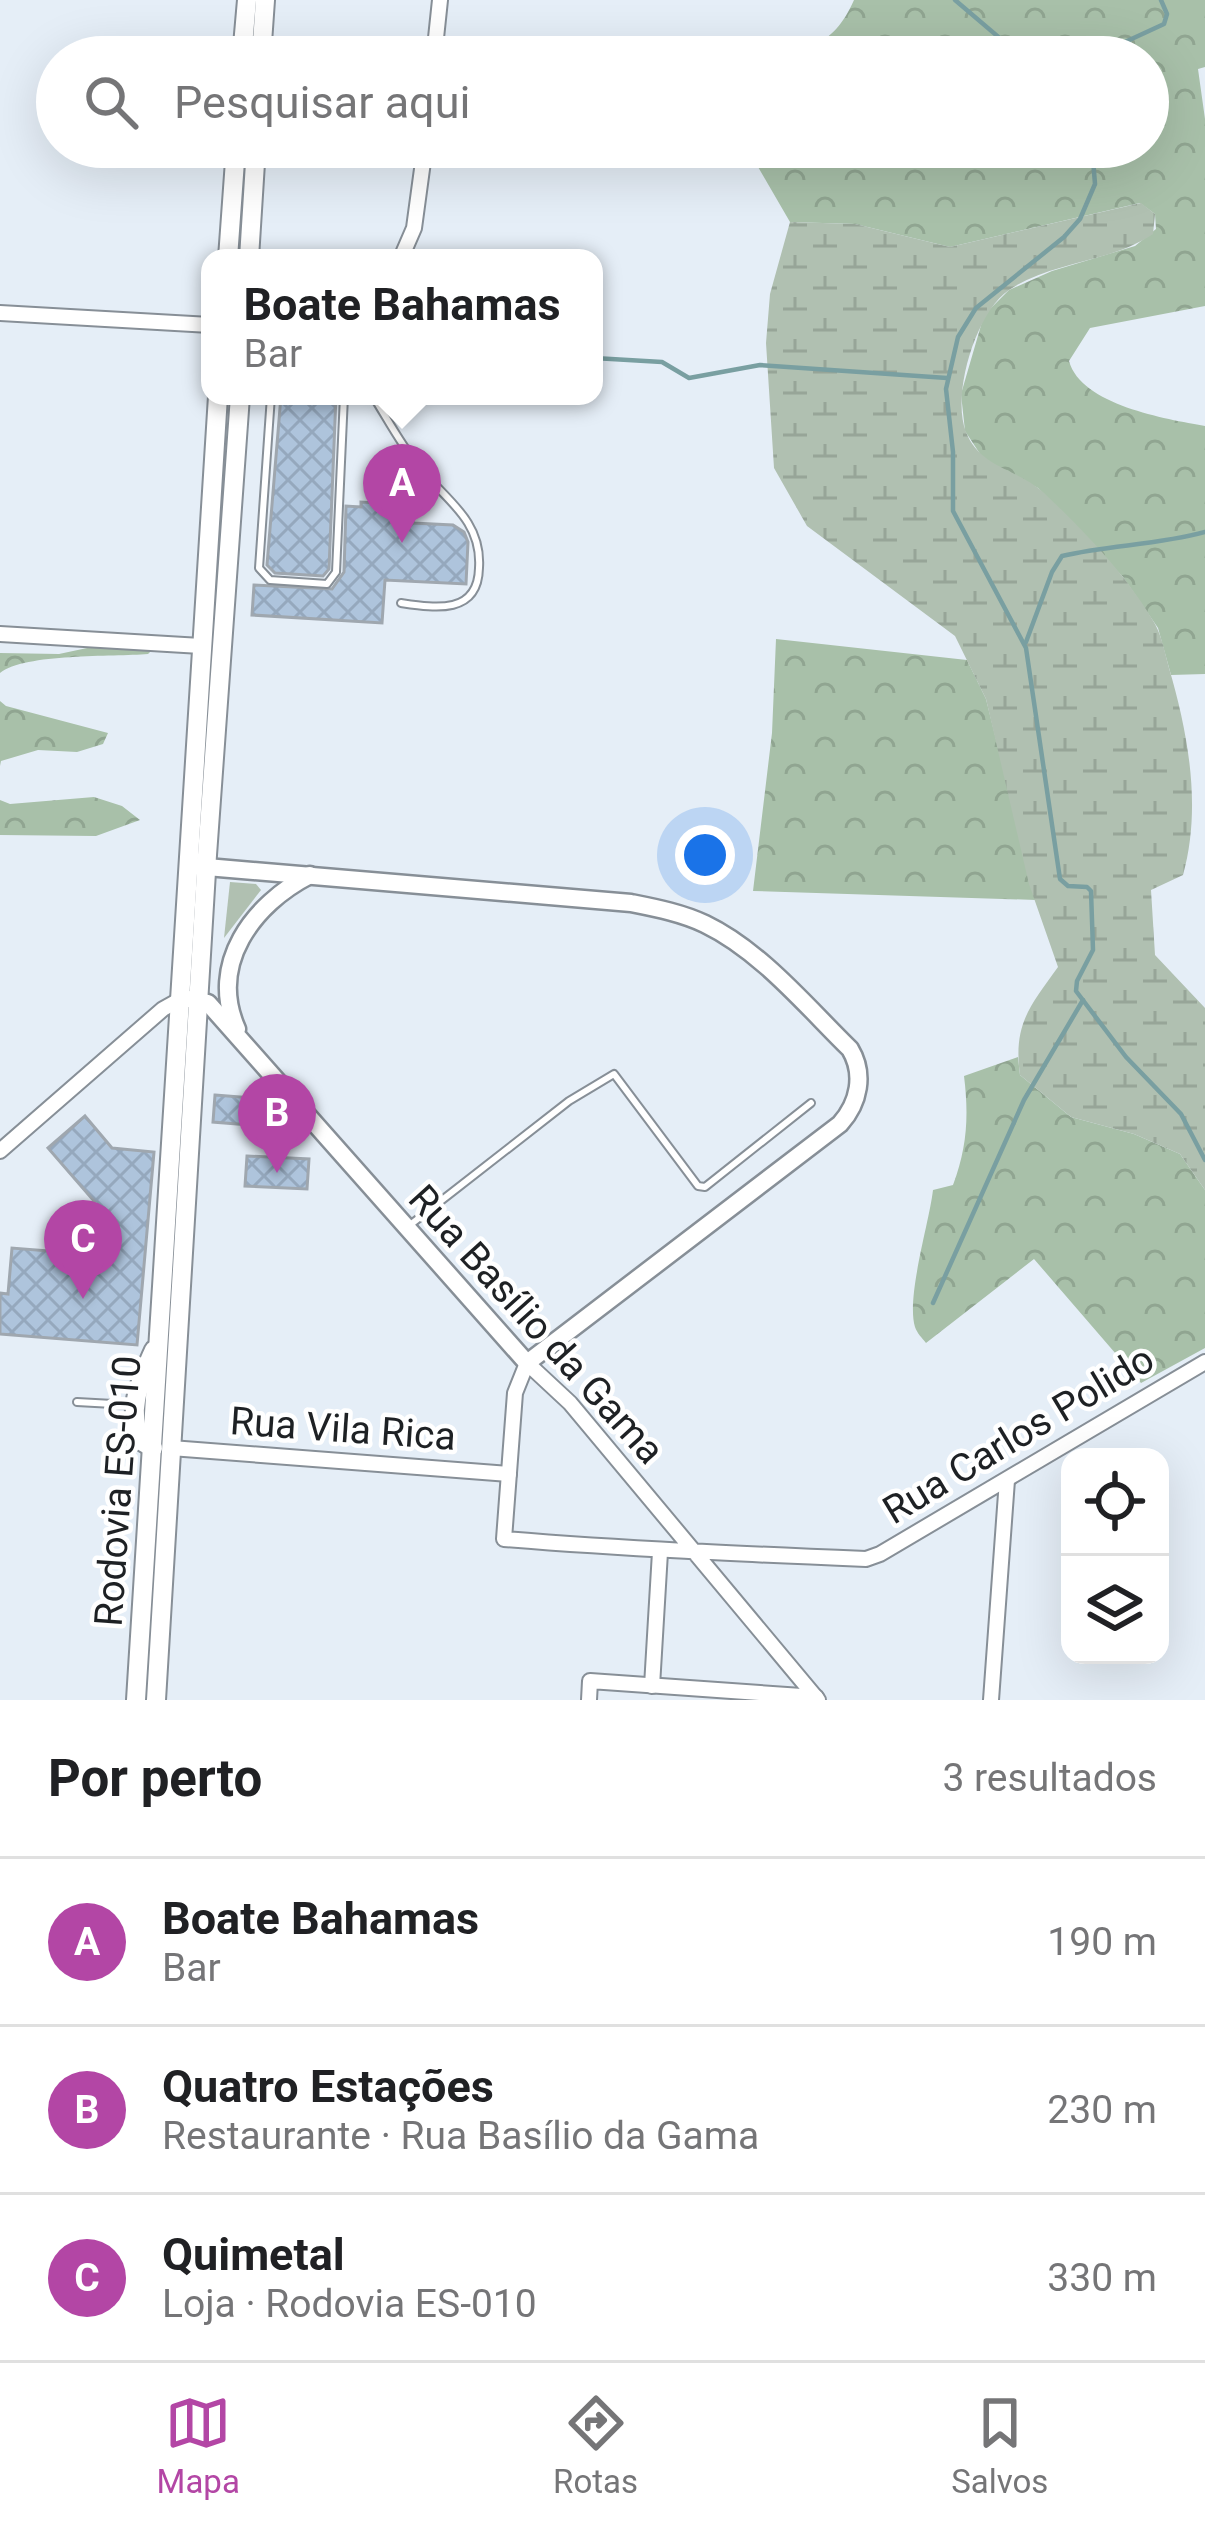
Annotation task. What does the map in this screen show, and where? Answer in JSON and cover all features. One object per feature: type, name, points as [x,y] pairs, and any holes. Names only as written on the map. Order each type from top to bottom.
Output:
[{"type":"main road","points":[[244,36],[247,0]]},
{"type":"main road","points":[[262,36],[265,0]]},
{"type":"main road","points":[[229,249],[234,168]]},
{"type":"main road","points":[[250,249],[255,168]]},
{"type":"main road","name":"Rodovia ES-010","points":[[136,1700],[162,1448],[190,999],[201,646],[217,405]]},
{"type":"main road","name":"Rodovia ES-010","points":[[197,866],[239,405]]},
{"type":"main road","name":"Rodovia ES-010","points":[[156,1700],[161,1335],[190,999]]},
{"type":"main road","points":[[161,1335],[134,1405],[138,1436],[162,1448]]},
{"type":"street","points":[[436,36],[440,0]]},
{"type":"street","points":[[404,249],[414,228],[422,168]]},
{"type":"street","points":[[0,313],[201,324]]},
{"type":"street","points":[[0,634],[201,646]]},
{"type":"street","points":[[197,866],[631,903],[685,915],[750,953],[856,1058],[858,1092],[840,1124],[527,1363],[515,1393],[509,1474]]},
{"type":"street","points":[[242,1041],[228,1000],[237,945],[264,907],[311,874]]},
{"type":"street","points":[[0,1151],[163,1009],[190,999]]},
{"type":"street","name":"Rua Basílio da Gama","points":[[190,999],[208,1003],[527,1363],[570,1402],[817,1699]]},
{"type":"street","name":"Rua Carlos Polido","points":[[509,1474],[505,1540],[660,1552],[866,1558],[1205,1362]]},
{"type":"street","name":"Rua Vila Rica","points":[[162,1448],[509,1474]]},
{"type":"street","points":[[991,1700],[1007,1480]]},
{"type":"street","points":[[652,1685],[660,1552]]},
{"type":"street","points":[[589,1700],[590,1681],[721,1695],[817,1699]]},
{"type":"lane","points":[[270,405],[259,568],[270,580],[327,584],[336,572],[344,405]]},
{"type":"lane","points":[[379,405],[417,465],[466,520],[479,556],[478,585],[472,596],[430,607],[400,603]]},
{"type":"lane","points":[[407,1227],[569,1101],[614,1074],[698,1186],[705,1187],[811,1103]]},
{"type":"lane","points":[[77,1402],[134,1405]]},
{"type":"green space","points":[[854,0],[1205,0],[1205,67],[1198,69],[1205,119],[1205,306],[1090,328],[1069,361],[1090,389],[1107,399],[1205,426],[1205,674],[1171,675],[1158,628],[1123,577],[1038,488],[984,460],[965,431],[961,394],[984,315],[1009,290],[1052,271],[1135,246],[1156,229],[1155,214],[1140,203],[950,247],[855,224],[790,222],[759,168],[1169,168],[1169,36],[828,36]]},
{"type":"green space","points":[[1141,203],[1155,214],[1153,234],[1118,251],[1026,280],[997,301],[969,355],[962,416],[980,453],[1043,492],[1104,554],[1144,606],[1161,640],[1187,744],[1192,823],[1183,875],[1151,890],[1155,955],[1205,1008],[1205,1190],[1180,1154],[1134,1134],[1071,1117],[1020,1075],[1022,1029],[1058,967],[1029,884],[986,699],[955,636],[807,526],[774,468],[766,343],[770,294],[790,222],[855,224],[950,247]]},
{"type":"green space","points":[[148,635],[157,645],[148,654],[49,659],[0,673],[0,653],[59,654]]},
{"type":"green space","points":[[776,639],[967,660],[986,699],[1036,900],[753,891],[772,733]]},
{"type":"green space","points":[[0,701],[108,733],[103,744],[77,752],[38,750],[1,761],[0,766]]},
{"type":"green space","points":[[94,797],[122,806],[140,820],[96,836],[0,835],[0,800],[10,804]]},
{"type":"green space","points":[[230,882],[256,884],[261,890],[224,938]]},
{"type":"green space","points":[[1018,1057],[1020,1075],[1071,1117],[1134,1134],[1180,1154],[1205,1190],[1205,1348],[1141,1383],[1034,1259],[926,1343],[915,1327],[916,1279],[933,1190],[953,1185],[964,1145],[964,1076]]},
{"type":"building","points":[[280,405],[336,405],[329,569],[323,576],[275,573],[267,565]]},
{"type":"building","points":[[395,477],[416,478],[413,523],[453,525],[464,532],[468,542],[466,584],[385,580],[382,623],[252,615],[254,585],[332,589],[344,572],[346,506],[394,504]]},
{"type":"building","points":[[215,1095],[277,1100],[275,1127],[213,1122]]},
{"type":"building","points":[[85,1116],[112,1148],[154,1152],[137,1345],[0,1334],[0,1293],[8,1294],[12,1248],[74,1253],[91,1238],[74,1218],[94,1201],[48,1148]]},
{"type":"building","points":[[247,1156],[309,1159],[307,1189],[245,1186]]},
{"type":"waterway","points":[[955,0],[997,36]]},
{"type":"waterway","points":[[1138,36],[1164,24],[1167,14],[1161,0]]},
{"type":"waterway","points":[[1094,168],[1095,184],[1080,219],[976,308],[958,337],[946,389],[953,511],[1026,648],[1060,879],[1068,886],[1091,891],[1093,950],[1076,991],[1126,1057],[1181,1114],[1205,1160]]},
{"type":"waterway","points":[[603,359],[662,362],[689,378],[760,365],[947,378]]},
{"type":"waterway","points":[[1026,642],[1062,556],[1205,532]]},
{"type":"waterway","points":[[933,1303],[1024,1100],[1083,1000]]},
{"type":"place","name":"Boate Bahamas","points":[[402,543]]},
{"type":"place","name":"Quatro Estações","points":[[277,1173]]},
{"type":"place","name":"Quimetal","points":[[83,1299]]}]
